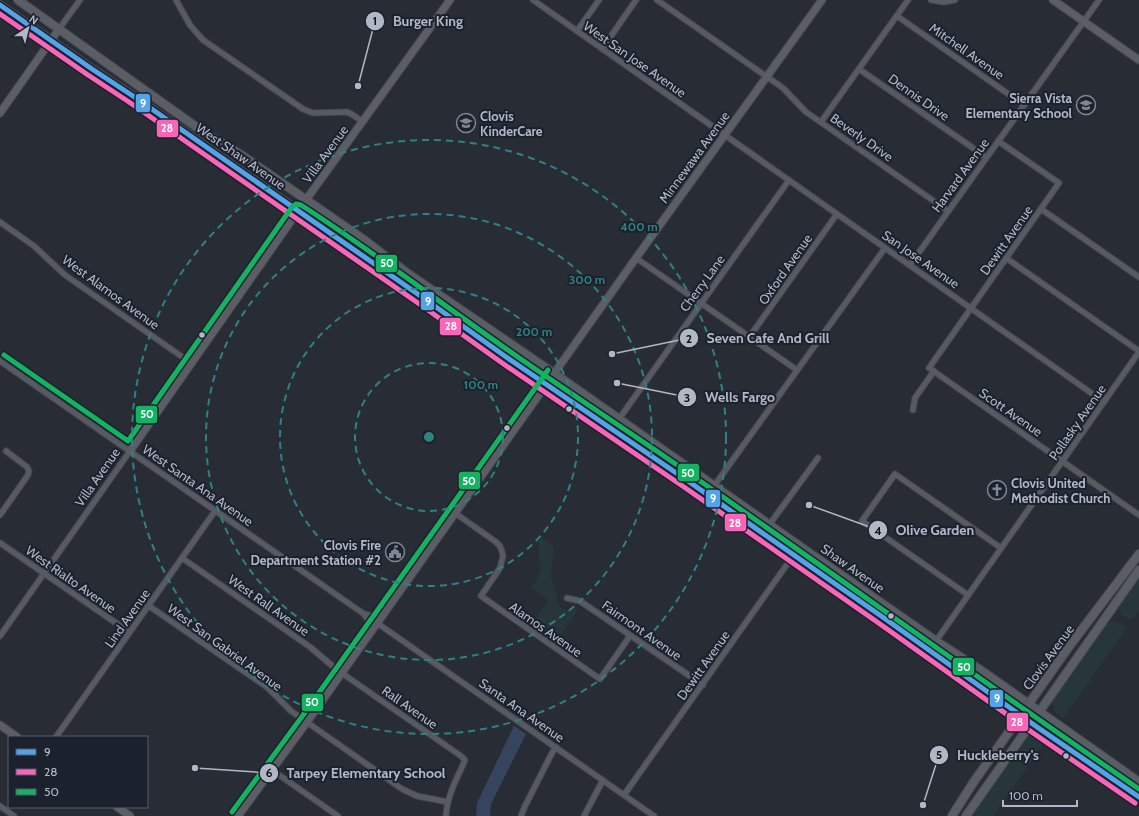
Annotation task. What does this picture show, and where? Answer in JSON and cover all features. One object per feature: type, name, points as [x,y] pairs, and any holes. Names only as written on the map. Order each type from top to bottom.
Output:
[{"type":"main road","name":"West Shaw Avenue","points":[[18,0],[181,116],[307,200],[426,286],[554,374]]},
{"type":"main road","name":"Villa Avenue","points":[[130,451],[298,211],[450,0]]},
{"type":"main road","name":"Minnewawa Avenue","points":[[238,816],[307,722],[546,384],[822,0]]},
{"type":"main road","points":[[1053,0],[1139,60]]},
{"type":"main road","name":"West Shaw Avenue","points":[[0,5],[546,384]]},
{"type":"main road","points":[[0,113],[59,29]]},
{"type":"main road","points":[[133,96],[141,95],[172,116],[178,118],[181,116]]},
{"type":"main road","points":[[375,264],[384,264],[421,289],[426,286]]},
{"type":"main road","points":[[422,297],[428,295],[431,296],[473,324],[482,324]]},
{"type":"main road","name":"Shaw Avenue","points":[[554,374],[936,641],[982,671],[1139,782]]},
{"type":"main road","name":"Shaw Avenue","points":[[546,384],[688,481],[930,650],[1032,724],[1139,797]]},
{"type":"main road","points":[[688,481],[694,480],[710,490],[714,486]]},
{"type":"main road","points":[[711,498],[713,496],[718,496],[743,513],[769,524]]},
{"type":"main road","name":"Clovis Avenue","points":[[952,816],[973,783],[1068,648],[1139,554]]},
{"type":"main road","points":[[1131,581],[1139,564]]},
{"type":"main road","name":"Clovis Avenue","points":[[966,816],[1139,570]]},
{"type":"main road","points":[[884,618],[891,617],[930,644],[933,644],[936,641]]},
{"type":"main road","points":[[930,650],[937,648],[961,664],[982,671]]},
{"type":"main road","points":[[0,725],[16,736]]},
{"type":"main road","points":[[1120,784],[1139,790]]},
{"type":"main road","points":[[118,808],[130,816]]},
{"type":"street","points":[[59,29],[80,0]]},
{"type":"street","points":[[176,0],[190,25],[203,40],[302,109],[313,114],[347,112],[363,122]]},
{"type":"street","name":"West San Jose Avenue","points":[[533,0],[725,135]]},
{"type":"street","points":[[577,31],[599,0]]},
{"type":"street","points":[[602,49],[636,0]]},
{"type":"street","name":"Beverly Drive","points":[[657,0],[783,88],[806,112],[948,211]]},
{"type":"street","points":[[821,122],[908,0]]},
{"type":"street","points":[[931,0],[944,2],[955,0]]},
{"type":"street","name":"Harvard Avenue","points":[[910,265],[1099,0]]},
{"type":"street","name":"Mitchell Avenue","points":[[897,16],[1024,104]]},
{"type":"street","name":"Dennis Drive","points":[[859,68],[986,158]]},
{"type":"street","name":"San Jose Avenue","points":[[725,135],[1104,402]]},
{"type":"street","name":"Dewitt Avenue","points":[[929,368],[1059,183],[998,141]]},
{"type":"street","name":"Cherry Lane","points":[[619,419],[789,180]]},
{"type":"street","points":[[1041,209],[1139,277]]},
{"type":"street","name":"Oxford Avenue","points":[[750,336],[837,214]]},
{"type":"street","name":"West Alamos Avenue","points":[[0,222],[34,246],[65,275],[191,363]]},
{"type":"street","points":[[714,486],[886,248]]},
{"type":"street","points":[[636,258],[797,370]]},
{"type":"street","points":[[1006,258],[1139,352]]},
{"type":"street","name":"Pollasky Avenue","points":[[936,641],[1139,352]]},
{"type":"street","name":"West Santa Ana Avenue","points":[[0,361],[364,614]]},
{"type":"street","name":"Scott Avenue","points":[[929,368],[1139,515]]},
{"type":"street","points":[[913,410],[915,398],[934,371]]},
{"type":"street","points":[[0,515],[28,475],[29,471],[27,467],[6,451]]},
{"type":"street","name":"Villa Avenue","points":[[0,636],[130,451]]},
{"type":"street","points":[[769,524],[818,458]]},
{"type":"street","points":[[968,595],[862,521],[895,474],[1001,548]]},
{"type":"street","name":"Lind Avenue","points":[[57,736],[215,511]]},
{"type":"street","name":"Alamos Avenue","points":[[455,513],[500,546],[503,556],[500,568],[481,596],[600,679],[630,636]]},
{"type":"street","name":"West Rialto Avenue","points":[[0,543],[129,632]]},
{"type":"street","name":"Dewitt Avenue","points":[[624,795],[800,546]]},
{"type":"street","name":"West Rall Avenue","points":[[182,558],[310,647],[341,673]]},
{"type":"street","points":[[364,614],[373,616],[381,607],[395,597]]},
{"type":"street","name":"Fairmont Avenue","points":[[567,598],[580,601],[703,685]]},
{"type":"street","name":"West San Gabriel Avenue","points":[[149,606],[258,681],[291,711],[409,793],[425,798],[448,802]]},
{"type":"street","points":[[364,614],[370,621],[371,631]]},
{"type":"street","name":"Santa Ana Avenue","points":[[377,623],[654,816]]},
{"type":"street","name":"Rall Avenue","points":[[341,673],[465,760],[456,778],[448,802]]},
{"type":"street","points":[[522,816],[525,806],[556,747]]},
{"type":"street","points":[[272,770],[338,816]]},
{"type":"street","points":[[584,816],[603,780]]},
{"type":"street","points":[[446,816],[448,802]]},
{"type":"street","points":[[0,806],[14,816]]},
{"type":"shaded area","points":[[540,536],[554,547],[551,578],[557,595],[558,605],[562,609],[567,610],[579,608],[556,642],[531,625],[548,600],[531,588],[541,571],[538,538]]},
{"type":"shaded area","points":[[1139,577],[1139,611],[1130,619],[1121,614],[1119,608]]},
{"type":"shaded area","points":[[1115,621],[1127,628],[1063,718],[1055,712],[1052,702],[1107,624]]},
{"type":"shaded area","points":[[1030,734],[1036,734],[1046,741],[993,816],[972,816]]},
{"type":"water","points":[[513,725],[526,734],[491,804],[490,816],[476,816],[477,803],[513,728]]},
{"type":"transit line","name":"9","points":[[0,5],[133,96],[509,359],[688,481],[1037,727],[1139,797]]},
{"type":"transit line","name":"28","points":[[0,14],[129,102],[505,365],[684,487],[1033,733],[1135,803]]},
{"type":"transit line","name":"50","points":[[4,355],[128,441],[292,207],[296,204],[301,205],[382,260],[515,355],[693,476],[1139,789]]},
{"type":"transit line","name":"50","points":[[232,812],[301,718],[548,370]]},
{"type":"place","name":"Burger King","points":[[358,86]]},
{"type":"place","name":"Sierra Vista Elementary School","points":[[1086,105]]},
{"type":"place","name":"Clovis KinderCare","points":[[466,123]]},
{"type":"place","name":"Seven Cafe And Grill","points":[[612,354]]},
{"type":"place","name":"Wells Fargo","points":[[617,383]]},
{"type":"place","name":"Clovis United Methodist Church","points":[[997,490]]},
{"type":"place","name":"Olive Garden","points":[[809,505]]},
{"type":"place","name":"Clovis Fire Department Station #2","points":[[395,552]]},
{"type":"place","name":"Tarpey Elementary School","points":[[195,768]]},
{"type":"place","name":"Huckleberry's","points":[[923,805]]}]
